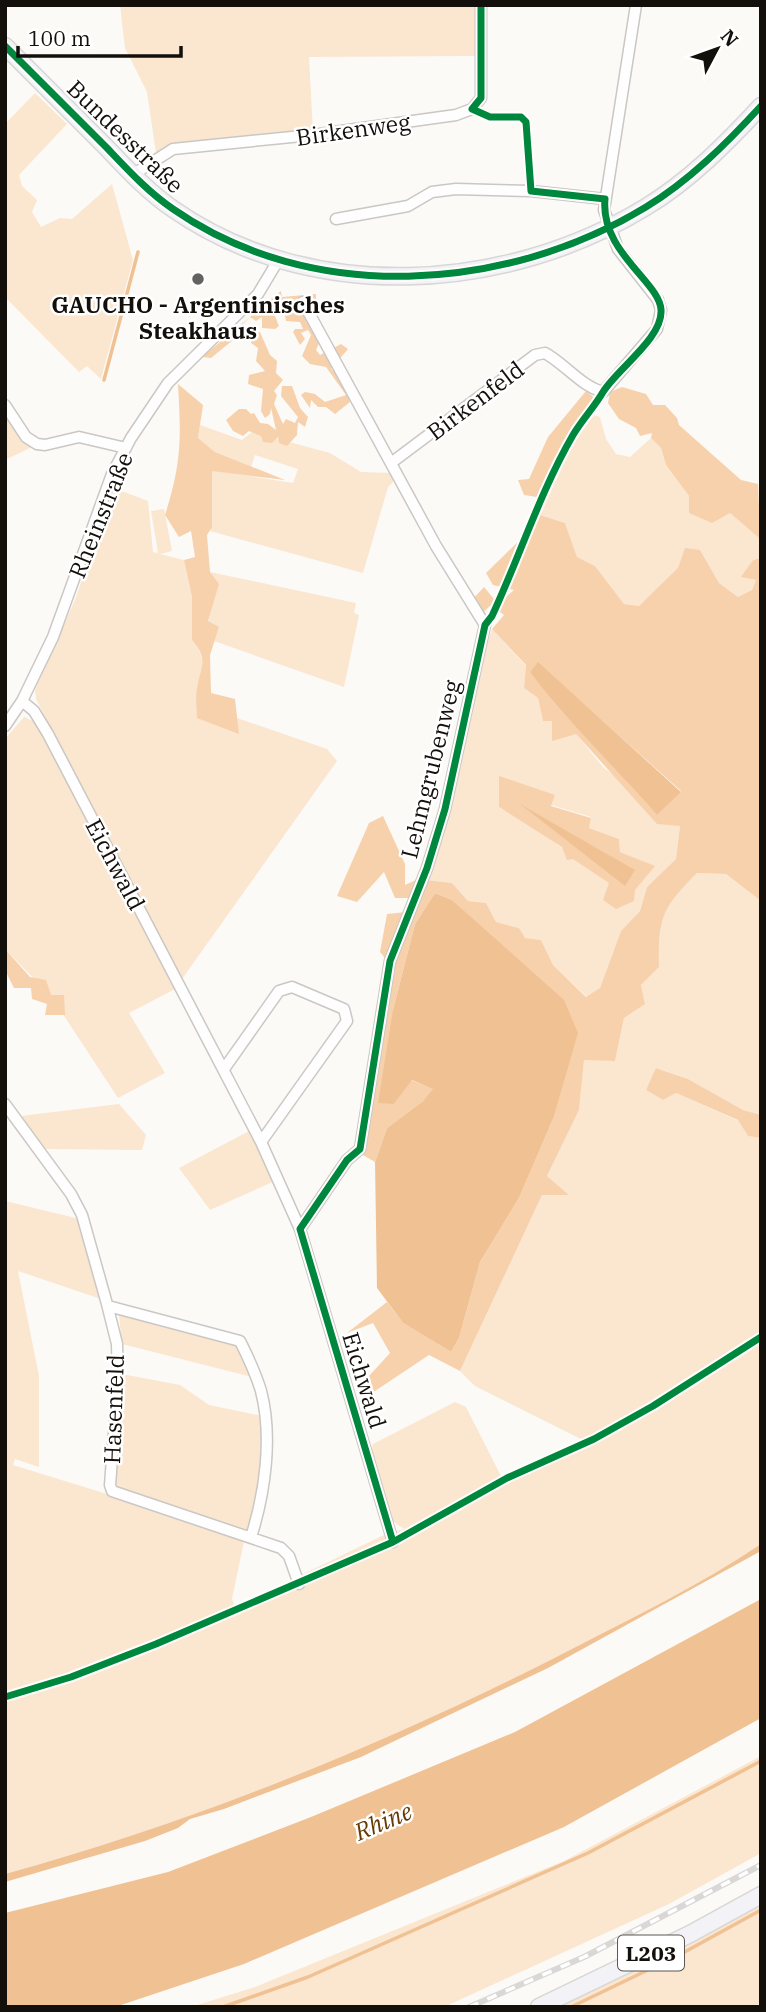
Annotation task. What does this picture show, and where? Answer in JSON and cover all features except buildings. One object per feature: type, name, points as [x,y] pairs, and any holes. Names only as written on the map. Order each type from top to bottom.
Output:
[{"type":"main road","name":"Bundesstraße","points":[[5,46],[171,208],[241,247],[279,259],[368,275],[453,274],[522,261],[611,227],[675,186],[738,131],[761,106]]},
{"type":"main road","name":"L203","points":[[539,2007],[690,1934],[761,1895]]},
{"type":"street","name":"Birkenweg","points":[[134,174],[173,149],[312,135],[456,115],[472,109],[481,97],[481,5]]},
{"type":"street","points":[[611,227],[604,210],[636,5]]},
{"type":"street","points":[[336,219],[408,206],[432,192],[456,190],[531,191],[606,199]]},
{"type":"street","name":"Birkenfeld","points":[[391,463],[535,355],[545,353],[562,363],[592,389],[603,392],[608,387],[657,329],[662,310],[653,293],[618,249],[611,227]]},
{"type":"street","name":"Rheinstraße","points":[[5,726],[9,714],[22,701],[53,637],[105,492],[126,448],[168,383],[258,294],[279,259]]},
{"type":"street","points":[[303,302],[391,463]]},
{"type":"street","points":[[5,405],[26,437],[37,444],[45,445],[79,437],[126,448]]},
{"type":"street","name":"Lehmgrubenweg","points":[[300,1229],[347,1160],[360,1149],[390,961],[427,868],[445,809],[485,625],[436,546],[391,463]]},
{"type":"street","name":"Eichwald","points":[[22,701],[34,711],[48,734],[261,1142],[300,1229],[394,1542]]},
{"type":"street","points":[[223,1069],[279,992],[292,987],[344,1009],[347,1021],[261,1142]]},
{"type":"street","name":"Hasenfeld","points":[[5,1104],[71,1194],[82,1214],[108,1306],[117,1344],[118,1380],[110,1485],[112,1491],[281,1548],[289,1556],[299,1584]]},
{"type":"street","points":[[108,1306],[240,1341],[261,1392],[265,1418],[260,1509],[251,1537]]},
{"type":"shaded area","points":[[120,5],[479,5],[478,56],[309,57],[313,132],[169,147],[156,153],[147,92],[125,48]]},
{"type":"shaded area","points":[[35,93],[67,124],[19,175],[22,186],[37,200],[32,212],[41,227],[60,218],[72,219],[112,184],[133,260],[101,379],[87,366],[79,372],[5,297],[5,124]]},
{"type":"shaded area","points":[[281,291],[282,297],[316,294],[316,304],[301,311],[320,341],[316,350],[320,355],[341,344],[348,349],[331,369],[338,374],[350,402],[335,414],[326,407],[318,407],[311,400],[310,408],[301,395],[305,392],[315,394],[325,402],[346,395],[326,367],[310,364],[302,356],[311,335],[308,330],[301,333],[305,339],[300,345],[293,332],[295,329],[303,329],[300,322],[286,321],[284,310],[272,309],[279,326],[275,329],[262,328],[262,317],[256,321],[250,317],[243,324],[244,331],[211,358],[202,357]]},
{"type":"shaded area","points":[[260,332],[270,355],[277,361],[276,373],[283,380],[274,391],[277,395],[274,404],[283,424],[286,419],[295,423],[298,417],[281,396],[282,386],[292,386],[300,408],[308,417],[305,427],[298,422],[297,435],[287,446],[279,443],[278,437],[272,443],[263,442],[261,436],[249,431],[243,436],[233,431],[226,420],[239,409],[246,409],[251,414],[254,413],[260,423],[268,424],[276,430],[271,408],[270,414],[265,418],[261,411],[263,389],[248,384],[249,375],[265,371],[256,361],[258,348],[251,343],[252,334]]},
{"type":"shaded area","points":[[178,384],[203,405],[198,438],[215,452],[285,480],[212,471],[212,527],[207,535],[210,572],[219,584],[208,621],[219,627],[210,655],[211,693],[235,699],[239,734],[197,718],[196,691],[202,658],[192,640],[192,597],[184,560],[195,557],[191,531],[179,537],[165,515],[175,480],[179,450]]},
{"type":"shaded area","points":[[622,387],[646,394],[653,405],[665,405],[677,418],[679,425],[741,480],[758,484],[761,551],[759,538],[730,513],[712,523],[689,513],[689,496],[666,465],[661,448],[651,438],[652,433],[640,436],[636,428],[619,419],[608,403],[610,392]]},
{"type":"shaded area","points":[[586,391],[595,398],[571,433],[537,497],[524,495],[518,480],[529,479],[548,437]]},
{"type":"shaded area","points":[[5,413],[22,439],[32,447],[5,460]]},
{"type":"shaded area","points":[[594,415],[600,417],[606,439],[616,454],[630,457],[651,438],[661,448],[666,465],[689,496],[730,513],[759,538],[761,558],[753,560],[742,577],[756,580],[752,590],[738,597],[719,583],[700,550],[639,606],[624,604],[595,566],[577,557],[565,523],[540,515],[563,463]]},
{"type":"shaded area","points":[[200,425],[242,440],[252,432],[330,453],[361,472],[393,473],[393,482],[388,487],[363,573],[210,531],[212,470],[293,483],[298,469],[255,455],[251,467],[215,452],[198,438]]},
{"type":"shaded area","points":[[114,488],[148,501],[153,552],[158,553],[151,511],[164,509],[172,551],[160,554],[184,560],[192,597],[192,640],[202,663],[197,687],[238,734],[237,718],[327,749],[337,761],[182,979],[36,699],[35,690],[75,600]]},
{"type":"shaded area","points":[[540,515],[565,523],[577,557],[595,566],[624,604],[639,606],[678,568],[685,548],[700,550],[719,583],[738,597],[752,590],[756,580],[741,577],[753,560],[761,558],[761,901],[726,874],[697,873],[676,896],[661,925],[659,967],[641,985],[645,1004],[624,1018],[615,1061],[584,1060],[579,1110],[547,1176],[569,1195],[542,1195],[460,1371],[429,1355],[366,1397],[359,1387],[390,1353],[373,1323],[347,1333],[387,1302],[403,1323],[451,1352],[459,1338],[480,1262],[519,1198],[553,1119],[496,941],[452,900],[435,893],[415,924],[393,1010],[394,1104],[411,1080],[434,1089],[423,1101],[387,1128],[375,1162],[363,1155],[369,1108],[366,1072],[378,1061],[395,970],[380,952],[387,914],[415,911],[414,898],[395,898],[384,872],[357,902],[337,896],[369,823],[383,816],[405,864],[405,885],[418,879],[452,883],[468,901],[486,903],[496,922],[519,928],[525,938],[541,940],[553,965],[586,997],[600,988],[621,931],[640,911],[647,887],[676,859],[680,826],[657,824],[576,734],[552,741],[552,721],[543,721],[538,698],[524,688],[526,665],[492,629],[504,615],[491,605],[478,617],[471,601],[484,587],[498,604],[514,590],[493,585],[486,573],[526,534]],"holes":[[[538,663],[681,791],[657,815],[530,672]]]},
{"type":"shaded area","points":[[210,572],[356,603],[354,613],[359,615],[344,687],[214,641],[219,628],[208,622],[218,584]]},
{"type":"shaded area","points":[[492,629],[526,666],[524,688],[538,698],[543,721],[553,721],[576,734],[603,767],[680,826],[676,859],[647,887],[640,911],[621,931],[600,988],[587,997],[553,965],[541,940],[524,938],[519,928],[496,922],[486,903],[468,901],[452,883],[426,880],[474,682]],"holes":[[[555,795],[551,805],[591,817],[589,828],[619,839],[620,852],[654,866],[635,890],[622,886],[594,872],[553,841],[499,807]]]},
{"type":"shaded area","points":[[24,717],[38,723],[177,988],[129,1013],[165,1073],[118,1098],[51,996],[5,949],[5,739]]},
{"type":"shaded area","points":[[499,776],[555,795],[551,806],[591,818],[589,828],[619,839],[620,852],[655,866],[635,890],[634,901],[616,909],[603,900],[609,883],[573,859],[567,860],[562,847],[499,807]],"holes":[[[526,808],[610,856],[625,885]]]},
{"type":"shaded area","points":[[697,873],[726,874],[761,901],[761,1115],[743,1110],[688,1079],[657,1068],[646,1090],[663,1100],[676,1093],[739,1121],[748,1136],[761,1138],[761,1544],[641,1614],[430,1718],[221,1804],[78,1853],[5,1874],[5,1201],[80,1219],[101,1299],[18,1271],[39,1376],[39,1467],[15,1459],[13,1465],[172,1514],[244,1541],[232,1599],[235,1607],[386,1534],[404,1529],[390,1519],[371,1450],[373,1444],[455,1402],[466,1407],[501,1476],[585,1441],[475,1386],[460,1371],[542,1195],[568,1194],[547,1176],[579,1110],[584,1059],[615,1061],[624,1018],[645,1004],[641,985],[659,967],[664,915],[676,896]]},
{"type":"shaded area","points":[[5,949],[30,977],[46,980],[51,995],[64,995],[65,1015],[45,1015],[47,1004],[32,999],[31,988],[14,988],[5,970]]},
{"type":"shaded area","points":[[656,1068],[688,1079],[743,1110],[761,1115],[761,1138],[748,1136],[738,1120],[676,1093],[663,1100],[646,1090]]},
{"type":"shaded area","points":[[119,1104],[146,1135],[142,1150],[45,1149],[21,1116]]},
{"type":"shaded area","points":[[251,1130],[275,1181],[210,1210],[179,1168]]},
{"type":"shaded area","points":[[119,1315],[231,1342],[241,1351],[252,1377],[122,1344]]},
{"type":"shaded area","points":[[122,1374],[180,1385],[209,1405],[262,1416],[259,1488],[249,1531],[121,1492],[113,1480]]},
{"type":"shaded area","points":[[761,1756],[761,1853],[669,1904],[444,2007],[191,2007],[255,1987],[564,1861]]},
{"type":"shaded area","points":[[761,1895],[761,2007],[549,2007]]},
{"type":"water","points":[[538,662],[681,792],[657,815],[576,727],[530,672]]},
{"type":"water","points":[[520,804],[635,870],[625,886]]},
{"type":"water","points":[[435,893],[452,900],[564,1000],[578,1033],[553,1119],[519,1198],[480,1262],[459,1338],[451,1352],[403,1323],[377,1288],[375,1162],[387,1128],[423,1101],[433,1089],[412,1080],[394,1104],[378,1103],[393,1010],[415,924]]},
{"type":"water","points":[[761,1544],[761,1551],[548,1668],[361,1757],[224,1809],[190,1819],[178,1828],[145,1841],[5,1882],[5,1874],[78,1853],[221,1804],[430,1718],[641,1614]]},
{"type":"water","name":"Rhine","points":[[761,1599],[761,1718],[564,1827],[244,1964],[115,2007],[5,2007],[5,1913],[168,1872],[311,1817],[515,1732]]},
{"type":"waterway","points":[[104,380],[138,252]]},
{"type":"waterway","points":[[223,2007],[308,1977],[588,1853],[761,1761]]},
{"type":"waterway","points":[[571,2007],[681,1954],[761,1910]]},
{"type":"railway","points":[[469,2007],[584,1957],[761,1865]]},
{"type":"cycle path","points":[[393,1542],[300,1229],[347,1160],[360,1149],[390,961],[427,868],[445,809],[485,625],[492,616],[550,479],[573,435],[610,383],[655,331],[661,310],[651,288],[620,250],[612,235],[606,218],[605,199],[531,191],[526,122],[521,117],[490,117],[472,109],[481,98],[481,5]]},
{"type":"cycle path","points":[[5,46],[138,180],[173,209],[227,240],[285,261],[346,273],[408,276],[471,271],[532,257],[591,236],[662,197],[721,147],[761,106]]},
{"type":"cycle path","points":[[5,1697],[71,1677],[156,1644],[393,1542],[507,1478],[594,1439],[653,1406],[761,1337]]},
{"type":"place","name":"GAUCHO - Argentinisches Steakhaus","points":[[198,279]]}]
